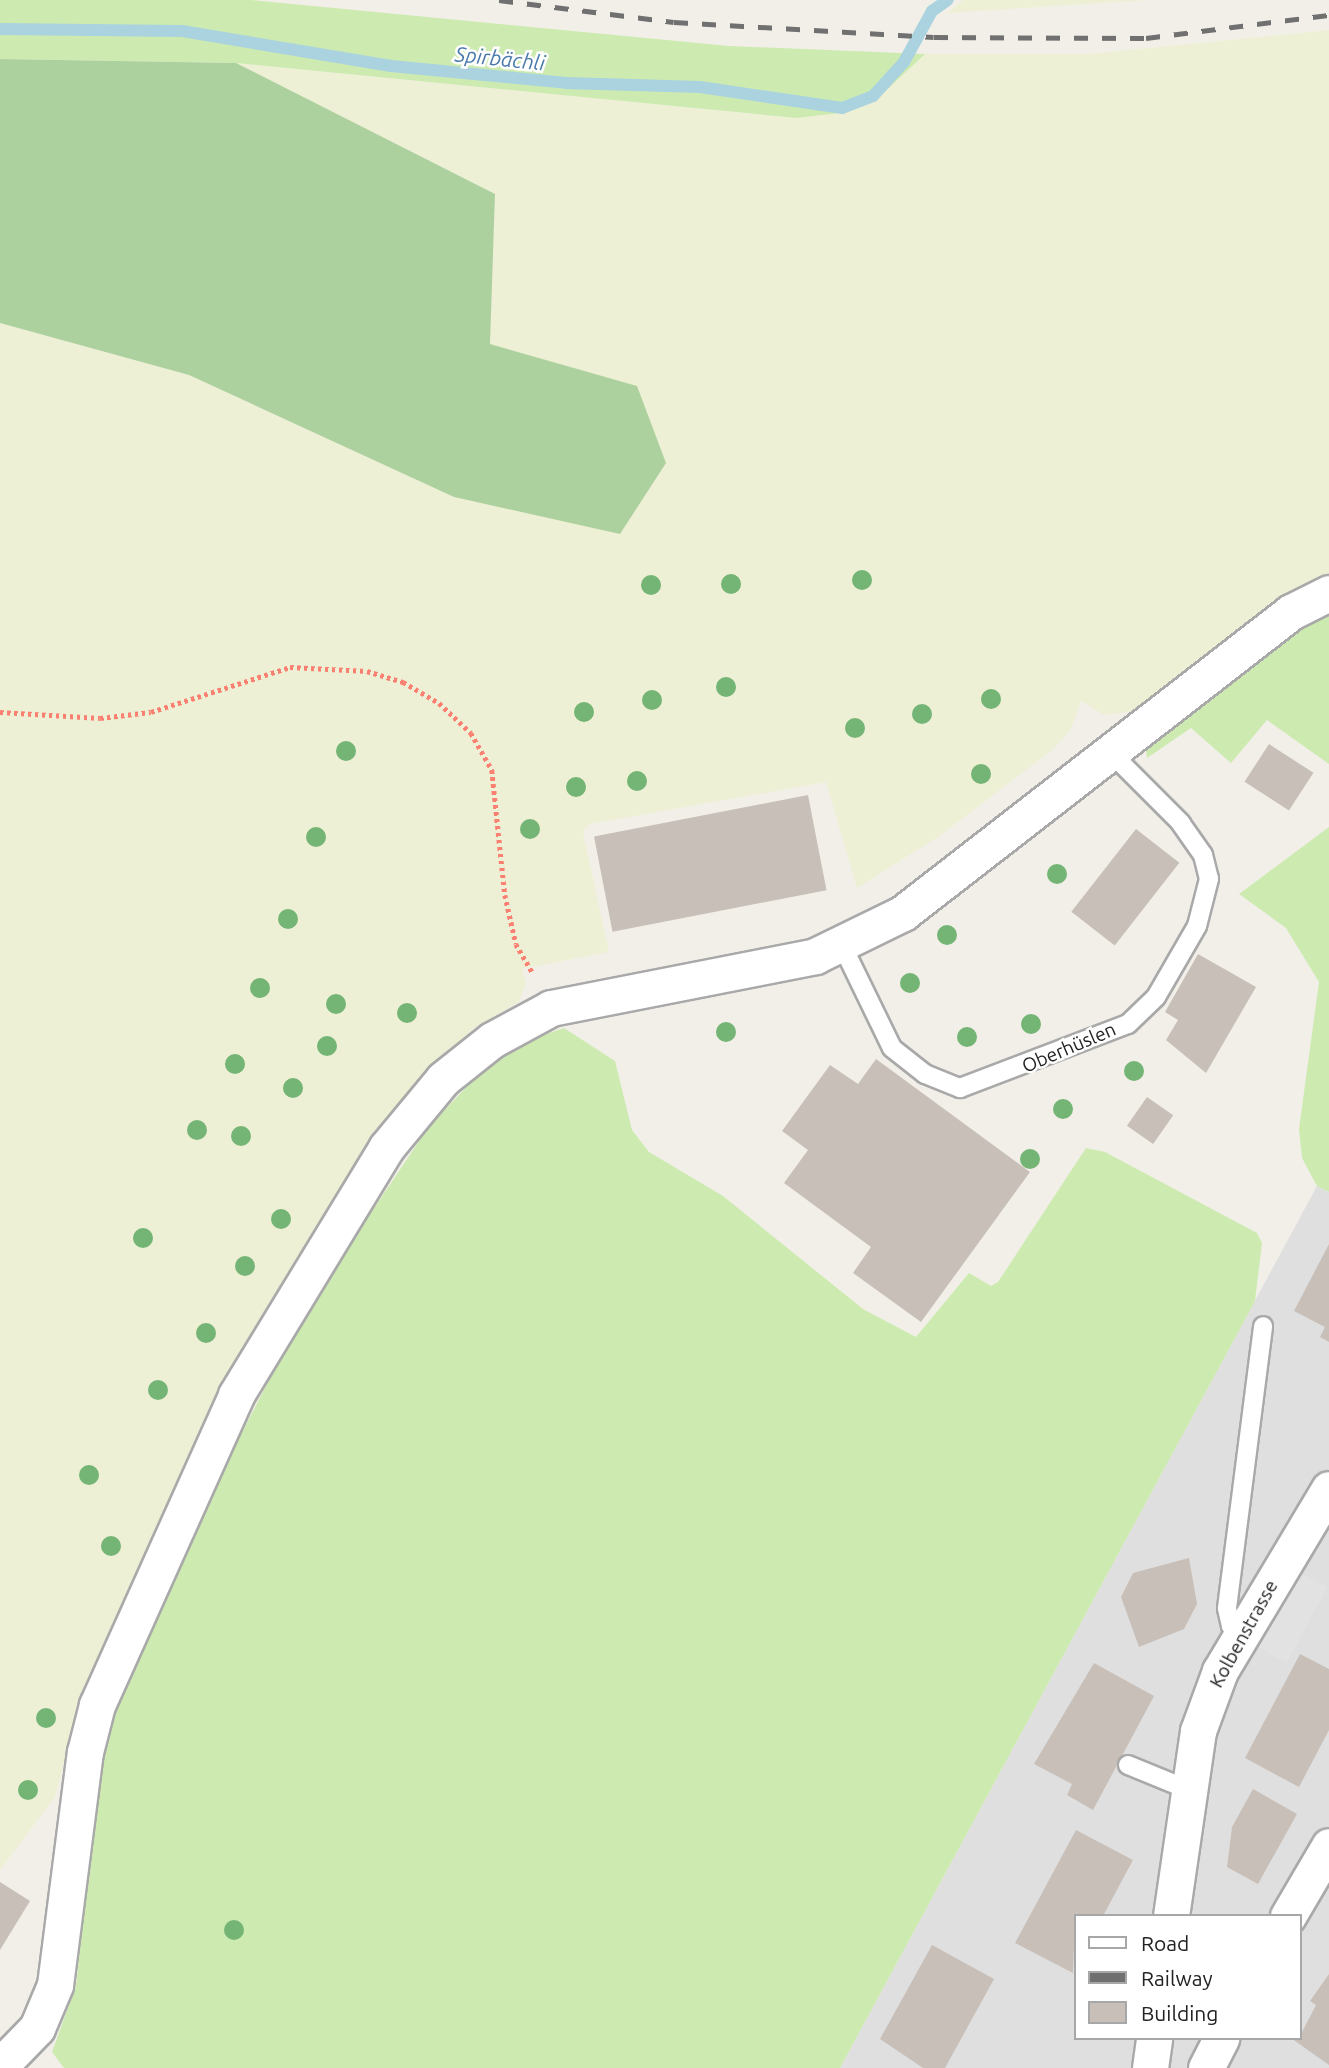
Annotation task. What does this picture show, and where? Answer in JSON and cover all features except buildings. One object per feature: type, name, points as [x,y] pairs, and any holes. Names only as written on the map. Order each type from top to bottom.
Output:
[{"type":"street","points":[[0,2066],[37,2028],[55,1985],[85,1752],[97,1705],[236,1395],[386,1148],[443,1079],[492,1040],[562,1006],[842,945],[902,913],[1291,612],[1329,593]]},
{"type":"street","name":"Kolbenstrasse","points":[[1171,1914],[1198,1731],[1241,1634],[1329,1489]]},
{"type":"street","points":[[1289,1914],[1326,1858]]},
{"type":"street","points":[[1150,2068],[1154,2040]]},
{"type":"street","points":[[1206,2068],[1220,2040]]},
{"type":"lane","name":"Oberhüslen","points":[[842,945],[892,1048],[925,1074],[960,1088],[976,1087],[1128,1024],[1156,997],[1197,926],[1209,879],[1203,855],[1181,823],[1111,753]]},
{"type":"lane","points":[[1241,1634],[1227,1608],[1263,1326]]},
{"type":"lane","points":[[1128,1765],[1189,1790]]},
{"type":"path","points":[[0,712],[100,718],[151,712],[290,667],[367,671],[403,682],[439,703],[471,733],[492,770],[516,944],[562,1006]]},
{"type":"shaded area","points":[[1317,1186],[1329,1192],[1329,2068],[840,2068]]},
{"type":"shaded area","points":[[1299,1572],[1327,1587],[1287,1663],[1259,1648]]},
{"type":"green space","points":[[0,0],[251,0],[729,46],[925,54],[875,101],[848,112],[796,118],[236,63],[0,59]]},
{"type":"green space","points":[[963,0],[1149,0],[947,13]]},
{"type":"green space","points":[[1329,30],[1329,574],[1252,620],[1134,711],[1104,715],[1081,701],[1070,731],[1050,752],[938,837],[857,888],[826,782],[590,824],[583,832],[609,952],[522,969],[526,984],[519,1002],[474,1028],[427,1070],[331,1211],[80,1702],[55,1797],[0,1870],[0,323],[189,375],[454,497],[490,344],[495,194],[236,63],[796,118],[875,101],[925,54],[1088,54]]},
{"type":"green space","points":[[0,59],[236,63],[495,194],[490,344],[637,386],[666,463],[620,534],[454,497],[189,375],[0,323]]},
{"type":"green space","points":[[1329,612],[1329,764],[1267,720],[1231,763],[1191,728],[1147,758],[1146,746],[1249,662]]},
{"type":"green space","points":[[1329,827],[1329,1192],[1317,1186],[1302,1158],[1299,1129],[1319,982],[1286,928],[1239,894]]},
{"type":"green space","points":[[564,1028],[615,1061],[632,1130],[649,1152],[723,1196],[863,1309],[916,1337],[969,1273],[991,1286],[998,1282],[1086,1148],[1105,1152],[1257,1233],[1262,1243],[1255,1301],[840,2068],[64,2068],[52,2052],[76,1986],[100,1762],[111,1717],[186,1540],[306,1309],[430,1125],[483,1070],[526,1041]]},
{"type":"waterway","name":"Spirbächli","points":[[0,29],[182,31],[391,66],[566,83],[700,87],[842,108],[873,96],[904,62],[932,11],[948,0]]},
{"type":"railway","points":[[499,0],[674,22],[934,37],[1146,38],[1329,15]]}]
